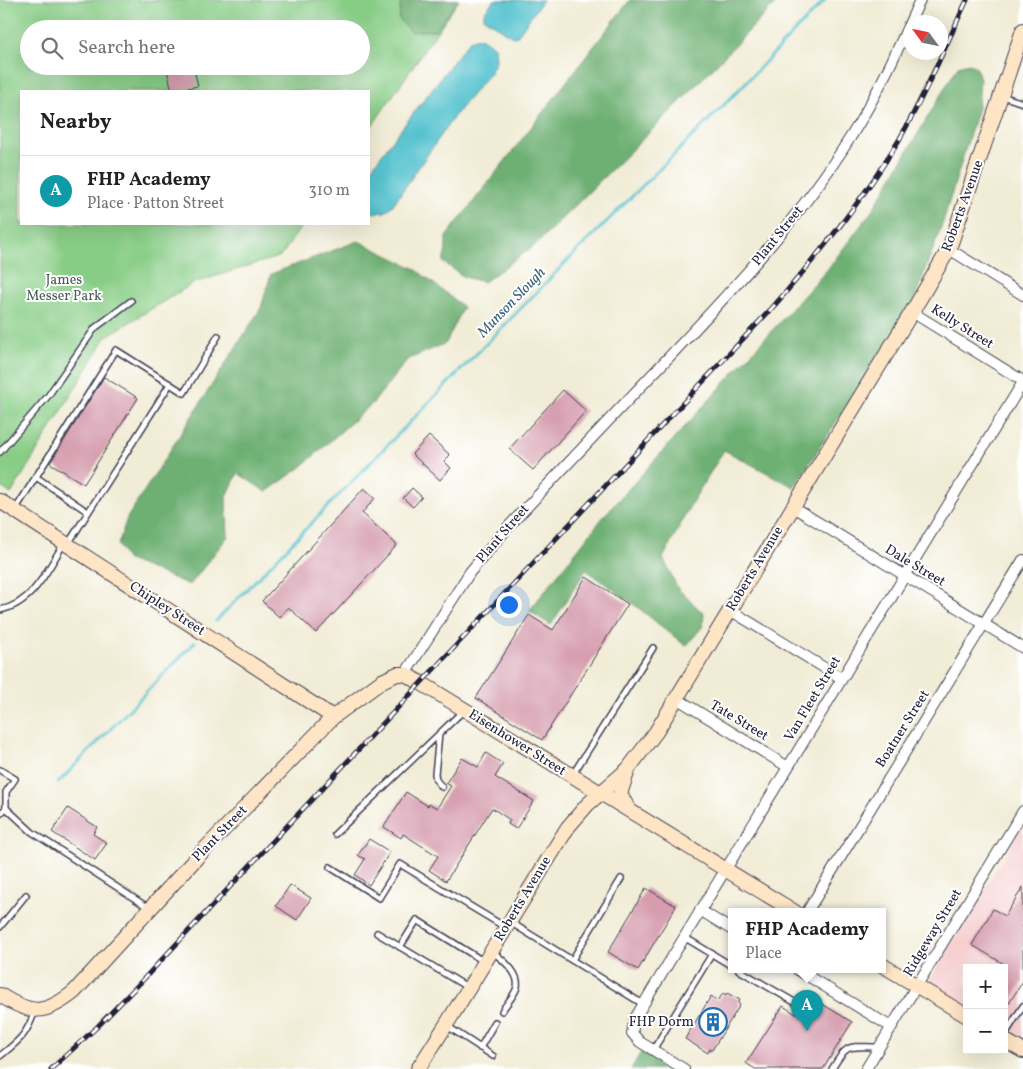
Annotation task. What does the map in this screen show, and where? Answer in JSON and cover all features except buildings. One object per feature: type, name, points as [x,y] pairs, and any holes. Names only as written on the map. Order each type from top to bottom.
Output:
[{"type":"street","name":"Plant Street","points":[[34,1010],[55,1005],[74,992],[200,854],[333,718],[382,681],[397,674],[405,674],[470,572],[486,551],[710,313],[767,251],[792,220],[850,138],[868,108],[920,0]]},
{"type":"street","name":"Roberts Avenue","points":[[418,1069],[568,827],[600,793],[628,769],[643,750],[949,249],[1023,30]]},
{"type":"street","points":[[949,249],[1023,296]]},
{"type":"street","name":"Kelly Street","points":[[912,312],[1023,381]]},
{"type":"street","name":"Van Fleet Street","points":[[653,1050],[640,1042],[632,1032],[635,1018],[1023,381]]},
{"type":"street","name":"Chipley Street","points":[[0,501],[333,718]]},
{"type":"street","name":"Dale Street","points":[[793,507],[1023,648]]},
{"type":"street","name":"Boatner Street","points":[[809,908],[1023,560]]},
{"type":"street","points":[[730,610],[841,678]]},
{"type":"street","name":"Eisenhower Street","points":[[405,674],[788,908]]},
{"type":"street","name":"Tate Street","points":[[676,698],[788,767]]},
{"type":"street","points":[[628,769],[620,794],[629,811]]},
{"type":"street","name":"Ridgeway Street","points":[[866,1069],[1023,811]]},
{"type":"street","points":[[700,910],[728,928]]},
{"type":"street","points":[[886,967],[963,1014]]},
{"type":"street","points":[[803,973],[891,1027]]},
{"type":"street","points":[[0,995],[26,1010],[34,1010]]},
{"type":"street","points":[[1008,1041],[1023,1051]]},
{"type":"street","points":[[653,1050],[684,1069]]},
{"type":"lane","points":[[1002,96],[1023,103]]},
{"type":"lane","points":[[0,452],[48,396],[95,328],[131,301]]},
{"type":"lane","points":[[15,510],[116,350],[184,393],[218,336]]},
{"type":"lane","points":[[0,610],[19,604],[32,592],[88,512],[170,384]]},
{"type":"lane","points":[[36,477],[88,512]]},
{"type":"lane","points":[[572,776],[653,648]]},
{"type":"lane","points":[[335,834],[464,710]]},
{"type":"lane","points":[[439,734],[435,774],[436,780],[442,787]]},
{"type":"lane","points":[[0,770],[15,779],[6,792],[6,808],[0,814]]},
{"type":"lane","points":[[6,808],[32,832],[150,909]]},
{"type":"lane","points":[[330,867],[379,898],[400,864],[572,960],[643,1004]]},
{"type":"lane","points":[[572,960],[621,879]]},
{"type":"lane","points":[[0,927],[26,895]]},
{"type":"lane","points":[[400,947],[417,920],[488,956],[506,962],[517,981],[515,990],[502,1011]]},
{"type":"lane","points":[[377,933],[469,989]]},
{"type":"lane","points":[[684,937],[728,964]]},
{"type":"lane","points":[[653,1050],[712,954]]},
{"type":"lane","points":[[744,973],[796,1003]]},
{"type":"lane","points":[[1008,1031],[1023,1006]]},
{"type":"lane","points":[[0,1056],[21,1039],[30,1026],[34,1010]]},
{"type":"lane","points":[[480,1048],[495,1022]]},
{"type":"lane","points":[[446,1025],[493,1056]]},
{"type":"lane","points":[[832,1069],[842,1052],[846,1049],[851,1047],[879,1047]]},
{"type":"shaded area","points":[[1023,825],[1023,1044],[1008,1035],[1008,964],[963,964],[963,1007],[931,987],[930,979]]},
{"type":"green space","name":"James Messer Park","points":[[0,0],[459,0],[370,129],[370,90],[20,90],[20,225],[302,225],[281,256],[194,283],[107,336],[11,494],[0,486]]},
{"type":"green space","points":[[459,0],[436,30],[411,32],[399,19],[401,1]]},
{"type":"green space","points":[[630,0],[779,0],[669,113],[534,246],[484,282],[464,277],[443,262],[446,250],[446,237]]},
{"type":"green space","points":[[969,63],[976,67],[980,79],[978,108],[942,225],[913,303],[794,487],[724,450],[691,504],[663,558],[678,589],[704,614],[703,626],[686,646],[631,602],[586,570],[551,625],[529,611],[605,515],[827,270],[872,211],[958,66]]},
{"type":"green space","points":[[358,241],[414,268],[463,307],[446,343],[407,360],[373,403],[300,468],[266,492],[238,473],[226,498],[228,536],[190,585],[126,559],[118,545],[127,518],[261,308],[271,274]]},
{"type":"green space","points":[[641,1052],[671,1069],[631,1069]]},
{"type":"water","points":[[494,0],[543,0],[517,36],[513,37],[484,18],[484,13]]},
{"type":"water","points":[[478,38],[486,40],[495,48],[496,61],[490,73],[455,115],[392,206],[385,212],[370,213],[370,170],[469,41]]},
{"type":"waterway","name":"Munson Slough","points":[[216,621],[825,0]]},
{"type":"waterway","points":[[58,783],[195,642]]},
{"type":"railway","points":[[51,1069],[97,1027],[139,984],[773,307],[824,247],[871,184],[899,140],[926,88],[967,0]]},
{"type":"place","name":"FHP Dorm","points":[[713,1022]]},
{"type":"place","name":"FHP Academy","points":[[807,1031]]}]
